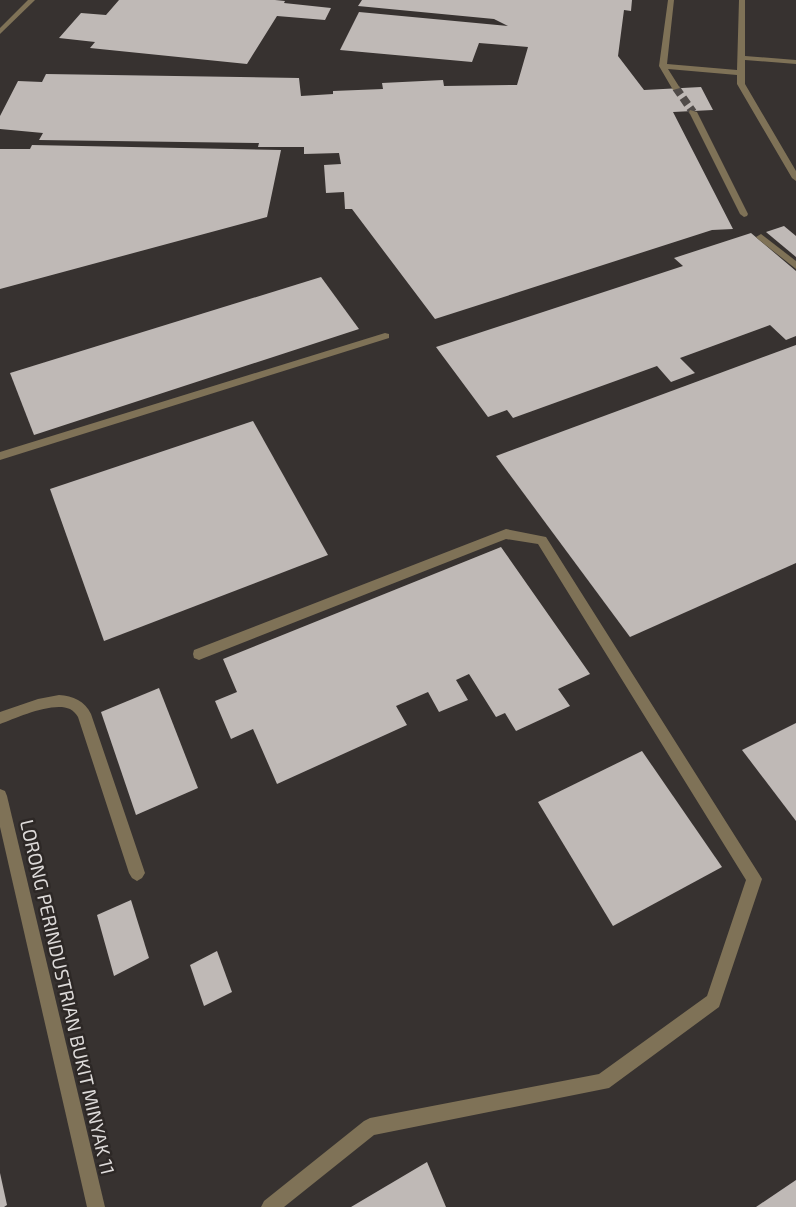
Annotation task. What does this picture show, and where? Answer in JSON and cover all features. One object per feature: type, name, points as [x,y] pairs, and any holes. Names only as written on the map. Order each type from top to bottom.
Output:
[{"type":"street","points":[[0,32],[32,0]]},
{"type":"street","points":[[671,0],[663,66],[676,88]]},
{"type":"street","points":[[742,0],[741,84],[796,178]]},
{"type":"street","points":[[741,58],[796,62]]},
{"type":"street","points":[[663,66],[741,73]]},
{"type":"street","points":[[693,112],[744,214]]},
{"type":"street","points":[[761,237],[796,266]]},
{"type":"street","points":[[0,456],[385,336]]},
{"type":"street","points":[[199,654],[506,534],[542,540],[754,879],[713,1001],[602,1082],[370,1127],[270,1207]]},
{"type":"street","points":[[0,718],[35,706],[62,700],[75,704],[84,714],[137,873]]},
{"type":"street","name":"LORONG PERINDUSTRIAN BUKIT MINYAK 11","points":[[0,796],[96,1207]]},
{"type":"building","points":[[119,0],[275,0],[285,1],[284,3],[331,8],[325,20],[277,16],[247,64],[90,48],[95,42],[59,38],[81,13],[106,15]]},
{"type":"building","points":[[362,0],[632,0],[631,11],[624,10],[618,56],[644,90],[701,87],[713,110],[673,112],[733,229],[712,230],[435,319],[352,209],[345,209],[344,192],[326,193],[324,165],[341,164],[339,153],[304,154],[304,147],[258,147],[259,143],[39,140],[43,133],[0,129],[0,116],[18,81],[42,82],[46,74],[299,78],[301,96],[333,94],[333,91],[383,89],[382,83],[443,80],[444,86],[517,85],[528,47],[479,43],[472,62],[340,50],[359,12],[508,26],[494,19],[358,6]]},
{"type":"building","points":[[32,145],[281,150],[267,217],[0,289],[0,149],[30,149]]},
{"type":"building","points":[[784,226],[796,236],[796,257],[766,232]]},
{"type":"building","points":[[751,233],[796,271],[796,336],[786,340],[770,325],[680,358],[695,373],[671,382],[657,366],[513,418],[507,410],[488,417],[436,347],[683,266],[674,258]]},
{"type":"building","points":[[321,277],[359,329],[34,435],[10,373]]},
{"type":"building","points":[[796,345],[796,563],[630,637],[496,456]]},
{"type":"building","points":[[253,421],[328,555],[104,641],[50,489]]},
{"type":"building","points":[[501,547],[590,674],[558,689],[570,706],[516,731],[505,713],[496,717],[469,674],[456,680],[468,700],[439,712],[428,692],[396,706],[407,725],[277,784],[253,729],[231,739],[215,701],[237,692],[223,659]]},
{"type":"building","points":[[159,688],[198,788],[136,815],[101,712]]},
{"type":"building","points":[[796,723],[796,821],[742,750]]},
{"type":"building","points":[[642,751],[722,867],[613,926],[538,802]]},
{"type":"building","points":[[131,900],[149,958],[114,976],[97,915]]},
{"type":"building","points":[[217,951],[232,992],[204,1006],[190,965]]},
{"type":"building","points":[[427,1162],[446,1207],[351,1207]]},
{"type":"building","points":[[0,1173],[7,1205],[4,1207],[0,1207]]},
{"type":"building","points":[[796,1180],[796,1207],[756,1207]]},
{"type":"tunnel","points":[[676,88],[693,112]]}]
